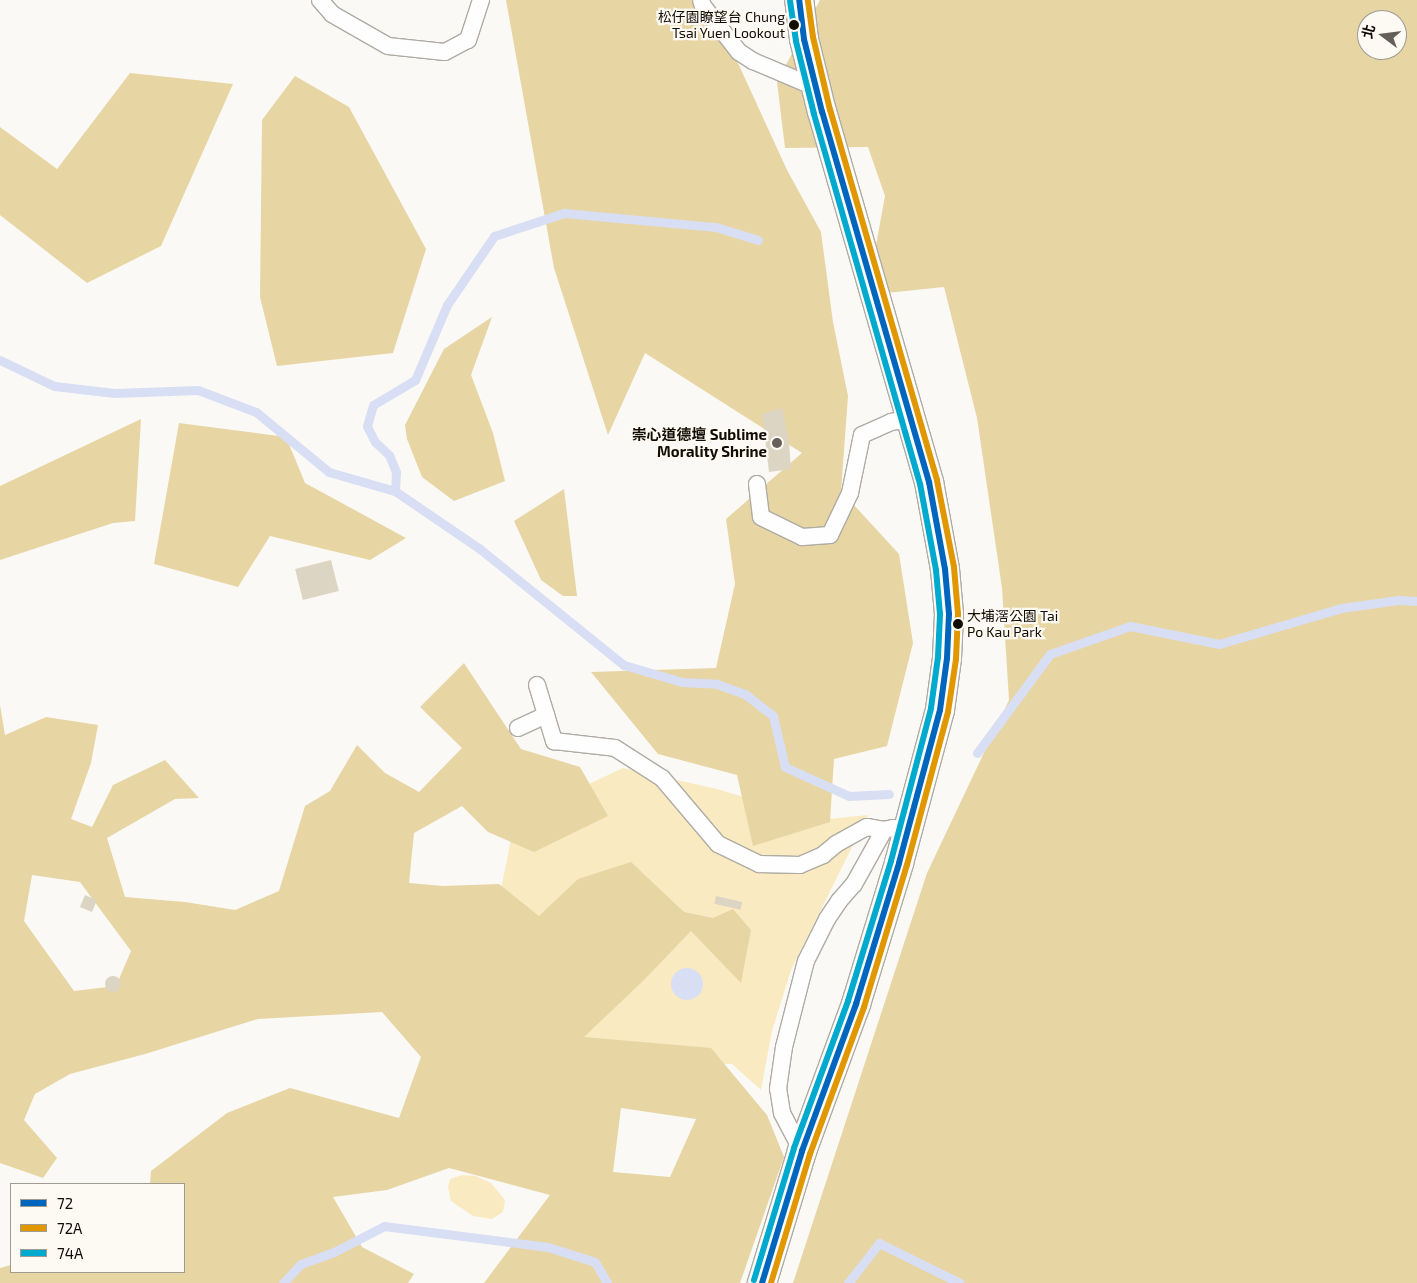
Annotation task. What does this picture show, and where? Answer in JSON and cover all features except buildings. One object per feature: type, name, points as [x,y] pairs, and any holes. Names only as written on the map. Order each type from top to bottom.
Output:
[{"type":"main road","points":[[762,1283],[802,1151],[856,1004],[895,830],[940,710],[947,658],[950,614],[945,569],[928,482],[841,181],[804,39],[798,0]]},
{"type":"lane","points":[[320,0],[332,14],[388,46],[445,52],[468,40],[481,0]]},
{"type":"lane","points":[[701,0],[703,6],[739,52],[753,61],[817,88]]},
{"type":"lane","points":[[757,484],[761,517],[802,537],[830,535],[850,492],[862,435],[891,422],[910,419]]},
{"type":"lane","points":[[537,685],[554,741],[615,748],[662,778],[718,844],[759,864],[800,866],[824,854],[836,844],[867,827],[895,830]]},
{"type":"lane","points":[[518,728],[546,716]]},
{"type":"lane","points":[[802,1151],[782,1113],[779,1098],[780,1063],[806,961],[827,919],[839,901],[895,830]]},
{"type":"shaded area","points":[[506,0],[709,0],[787,170],[821,232],[833,322],[848,396],[841,491],[899,554],[913,643],[887,746],[834,759],[830,822],[753,846],[737,775],[658,754],[591,672],[716,668],[735,584],[726,519],[802,453],[645,353],[608,435],[554,268]]},
{"type":"shaded area","points":[[820,0],[1417,0],[1417,1283],[793,1283],[927,873],[1009,700],[1002,588],[977,418],[944,287],[867,295],[885,196],[868,147],[785,148],[777,82]]},
{"type":"shaded area","points":[[130,73],[233,84],[161,246],[87,283],[0,215],[0,127],[57,169]]},
{"type":"shaded area","points":[[295,76],[349,107],[426,249],[393,353],[277,366],[260,297],[262,120]]},
{"type":"shaded area","points":[[492,317],[471,375],[493,433],[505,481],[454,501],[422,477],[407,439],[405,425],[444,349]]},
{"type":"shaded area","points":[[141,419],[135,521],[113,523],[0,560],[0,486]]},
{"type":"shaded area","points":[[179,423],[286,437],[305,483],[406,538],[370,560],[270,536],[238,587],[154,564]]},
{"type":"shaded area","points":[[564,489],[577,596],[563,596],[541,580],[514,521]]},
{"type":"shaded area","points":[[464,663],[521,749],[580,767],[608,816],[534,852],[488,832],[462,806],[414,833],[409,883],[443,886],[499,884],[539,916],[578,879],[631,862],[684,912],[713,918],[733,909],[751,930],[741,983],[691,931],[644,980],[584,1037],[711,1048],[767,1115],[784,1157],[740,1283],[484,1283],[550,1195],[449,1168],[387,1190],[333,1197],[362,1247],[414,1274],[408,1283],[0,1283],[0,1268],[10,1265],[10,1273],[185,1273],[185,1183],[150,1183],[151,1171],[227,1113],[290,1088],[399,1118],[421,1057],[382,1012],[258,1019],[145,1054],[70,1074],[35,1094],[24,1120],[57,1158],[43,1178],[0,1163],[0,705],[5,735],[46,717],[98,725],[91,763],[71,819],[92,827],[113,785],[165,760],[199,798],[175,799],[107,838],[125,897],[185,902],[235,910],[279,891],[305,806],[330,791],[357,745],[385,773],[419,792],[462,748],[420,707]],"holes":[[[32,875],[80,882],[131,951],[116,986],[74,991],[24,921]],[[621,1108],[696,1119],[670,1177],[613,1172]]]},
{"type":"shaded area","points":[[623,768],[717,789],[770,805],[779,824],[868,815],[791,970],[772,1031],[761,1090],[732,1064],[629,1065],[565,1031],[488,955],[515,819]]},
{"type":"shaded area","points":[[462,1175],[476,1176],[491,1183],[505,1200],[503,1212],[492,1219],[473,1216],[451,1201],[448,1187],[450,1179]]},
{"type":"water","points":[[687,968],[693,969],[698,973],[702,978],[702,990],[698,995],[693,999],[687,1000],[681,999],[676,995],[672,990],[671,984],[672,978],[676,973],[681,969]]},
{"type":"waterway","points":[[395,491],[396,472],[389,455],[375,442],[367,426],[373,405],[415,380],[447,305],[494,236],[564,213],[716,227],[758,240]]},
{"type":"waterway","points":[[0,360],[54,386],[115,393],[198,390],[256,412],[329,472],[395,491],[480,549],[624,665],[682,682],[717,684],[745,694],[773,716],[785,767],[849,796],[889,794]]},
{"type":"waterway","points":[[977,753],[1050,654],[1130,626],[1219,644],[1341,608],[1398,600],[1417,601]]},
{"type":"waterway","points":[[283,1283],[301,1264],[334,1252],[384,1226],[548,1247],[595,1262],[607,1283]]},
{"type":"waterway","points":[[848,1283],[879,1243],[960,1283]]},
{"type":"transit line","name":"72","points":[[762,1283],[802,1151],[856,1004],[899,863],[940,710],[947,658],[949,614],[945,569],[929,482],[822,112],[804,39],[799,0]]},
{"type":"transit line","name":"72A","points":[[771,1283],[810,1154],[864,1007],[907,865],[948,712],[956,659],[958,614],[954,567],[937,480],[830,110],[813,37],[808,0]]},
{"type":"transit line","name":"74A","points":[[754,1280],[794,1148],[848,1001],[891,861],[931,708],[938,657],[940,614],[936,570],[920,484],[814,114],[796,41],[790,1]]},
{"type":"place","name":"松仔園瞭望台 Chung Tsai Yuen Lookout","points":[[794,25]]},
{"type":"place","name":"崇心道德壇 Sublime Morality Shrine","points":[[777,443]]},
{"type":"place","name":"大埔滘公園 Tai Po Kau Park","points":[[958,624]]}]
